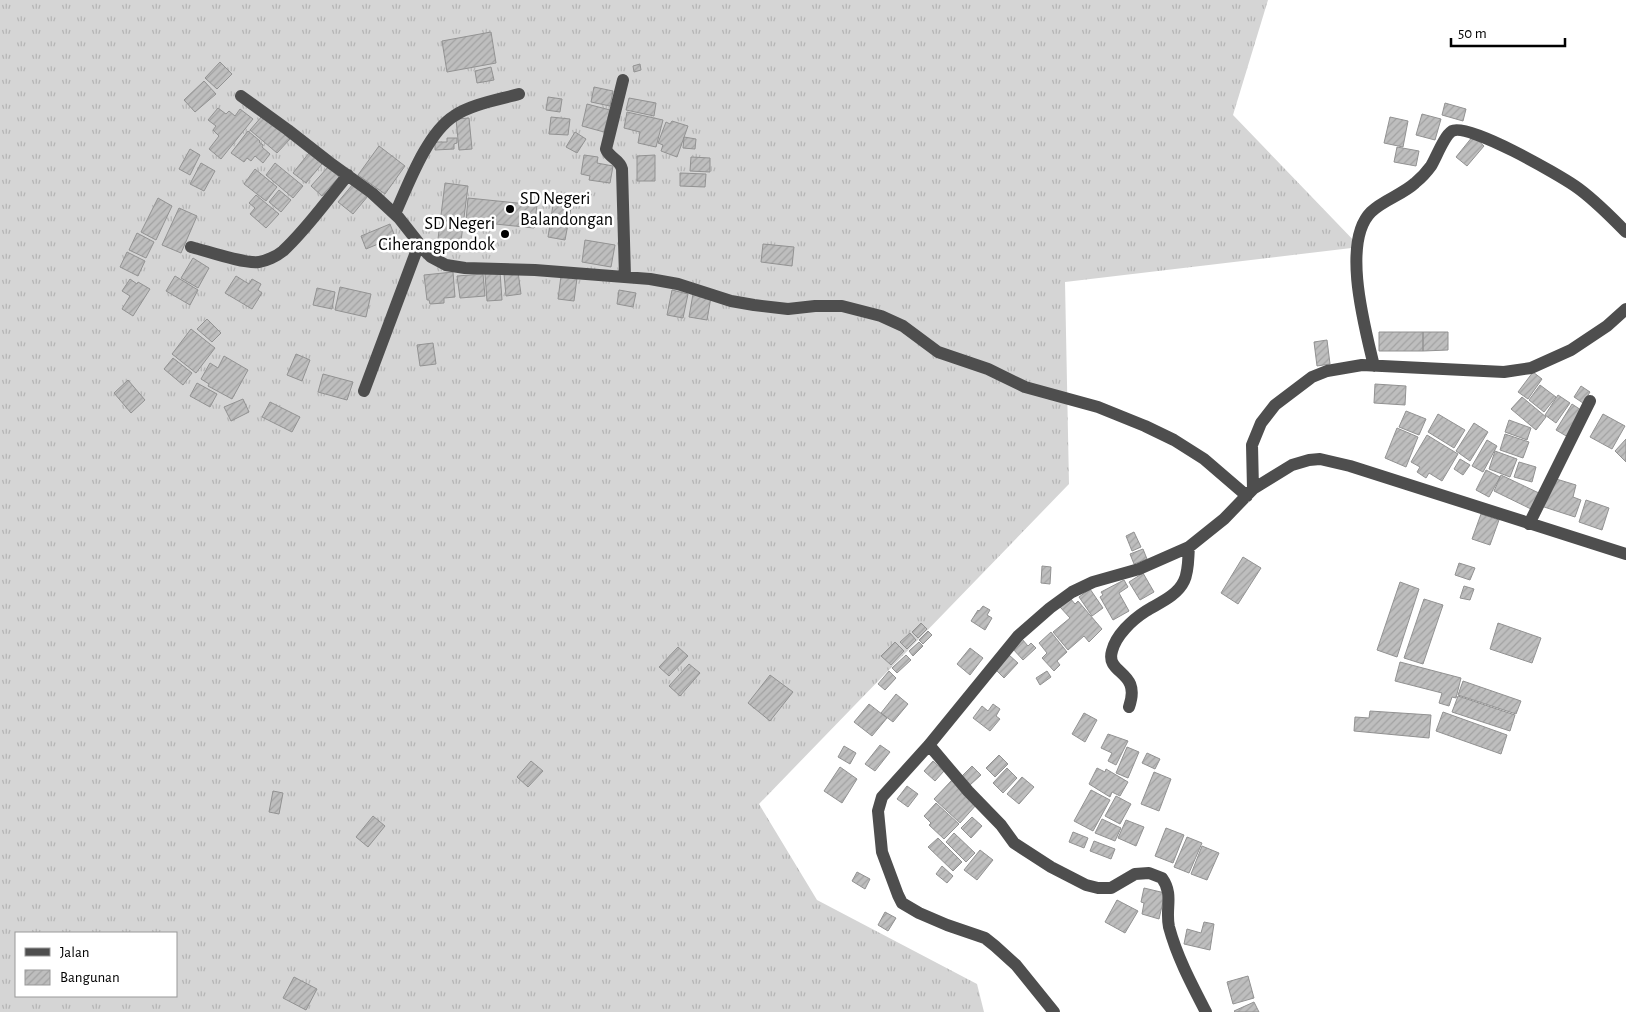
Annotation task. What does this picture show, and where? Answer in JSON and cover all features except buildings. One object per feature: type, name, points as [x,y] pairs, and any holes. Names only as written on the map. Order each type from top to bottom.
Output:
[{"type":"street","points":[[623,80],[606,149],[608,154],[619,162],[622,169],[625,277]]},
{"type":"street","points":[[395,214],[415,168],[440,128],[454,116],[468,109],[519,94]]},
{"type":"street","points":[[241,96],[372,193],[395,214],[431,257],[446,265],[625,277],[678,284],[731,301],[754,305],[788,309],[814,306],[842,306],[881,316],[903,326],[938,352],[988,369],[1025,387],[1098,407],[1145,426],[1174,440],[1250,492]]},
{"type":"street","points":[[1374,366],[1364,325],[1358,280],[1356,257],[1360,227],[1372,210],[1413,185],[1423,176],[1453,131],[1461,129],[1473,133],[1513,151],[1558,176],[1592,200],[1626,232]]},
{"type":"street","points":[[191,247],[248,261],[258,262],[270,258],[281,252],[348,175]]},
{"type":"street","points":[[364,390],[419,244]]},
{"type":"street","points":[[1250,492],[1252,445],[1260,423],[1275,405],[1307,380],[1327,371],[1354,366],[1504,372],[1531,368],[1570,350],[1607,326],[1626,309]]},
{"type":"street","points":[[1529,524],[1590,401]]},
{"type":"street","points":[[1054,1012],[1016,965],[995,946],[976,934],[947,925],[902,903],[882,852],[878,807],[882,797],[929,745],[1007,648],[1050,608],[1083,586],[1139,569],[1188,547],[1228,515],[1250,492],[1292,465],[1309,460],[1334,462],[1626,554]]},
{"type":"street","points":[[1129,707],[1133,696],[1130,683],[1112,664],[1111,652],[1116,640],[1127,627],[1144,612],[1177,591],[1185,580],[1188,547]]},
{"type":"street","points":[[929,745],[1014,843],[1050,867],[1086,885],[1098,888],[1111,888],[1135,874],[1149,873],[1162,878],[1170,894],[1168,924],[1174,943],[1206,1012]]},
{"type":"green space","points":[[0,0],[1268,0],[1233,115],[1360,247],[1065,282],[1069,484],[759,804],[817,900],[977,984],[984,1012],[0,1012]]},
{"type":"place","name":"SD Negeri Balandongan","points":[[510,209]]},
{"type":"place","name":"SD Negeri Ciherangpondok","points":[[505,234]]}]
